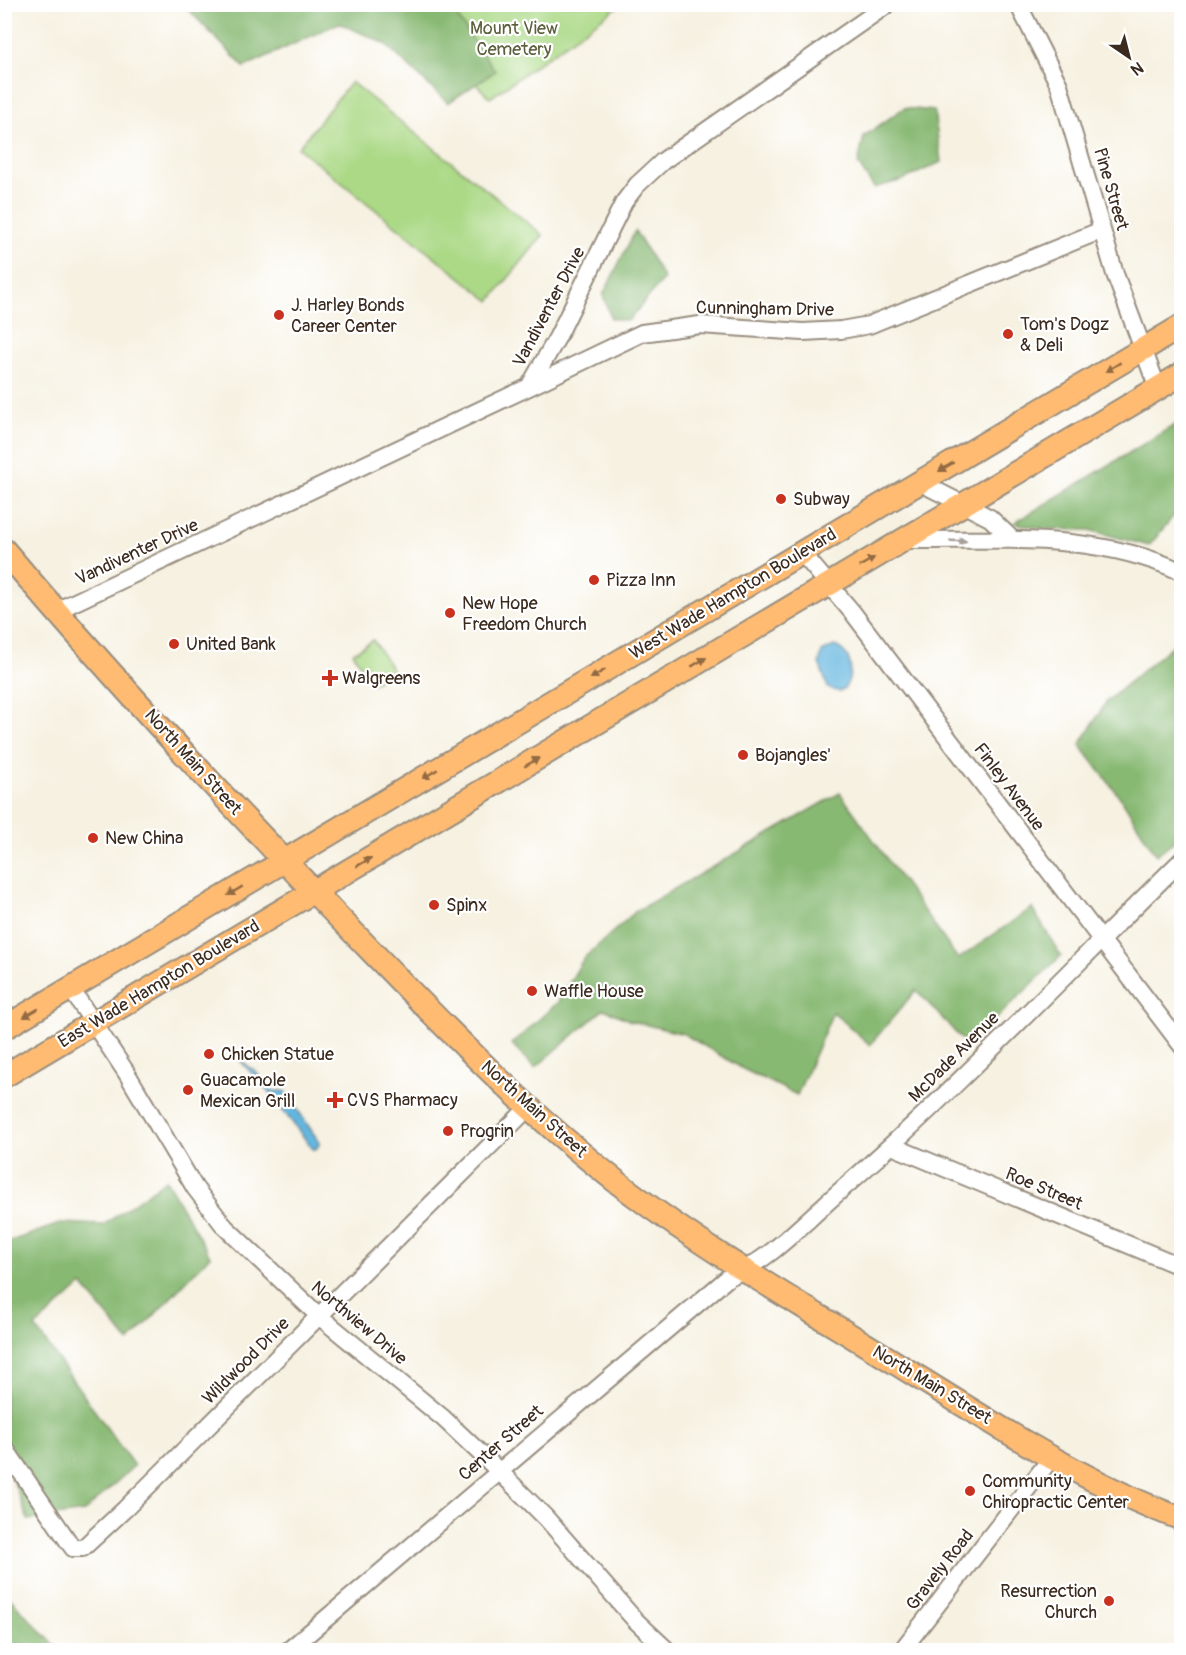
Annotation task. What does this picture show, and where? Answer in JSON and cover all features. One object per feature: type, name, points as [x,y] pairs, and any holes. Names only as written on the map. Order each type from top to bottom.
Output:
[{"type":"main road","name":"West Wade Hampton Boulevard","points":[[285,861],[1182,326]]},
{"type":"main road","points":[[314,892],[1182,374]]},
{"type":"main road","name":"North Main Street","points":[[4,550],[223,797],[461,1043],[529,1107],[628,1190],[743,1271],[1052,1457],[1097,1482],[1182,1520]]},
{"type":"main road","points":[[4,1028],[285,861]]},
{"type":"main road","name":"East Wade Hampton Boulevard","points":[[4,1076],[314,892]]},
{"type":"street","name":"Vandiventer Drive","points":[[56,611],[529,387],[557,338],[624,202],[637,184],[663,161],[888,4]]},
{"type":"street","name":"Pine Street","points":[[1018,4],[1059,86],[1115,274],[1158,389]]},
{"type":"street","name":"Cunningham Drive","points":[[529,387],[642,333],[700,325],[804,332],[841,330],[869,325],[1102,230]]},
{"type":"street","points":[[919,482],[990,518],[1012,539]]},
{"type":"street","points":[[904,540],[980,542],[1012,539],[1114,549],[1161,562],[1182,572]]},
{"type":"street","name":"Finley Avenue","points":[[802,553],[829,585],[1182,1046]]},
{"type":"street","name":"McDade Avenue","points":[[743,1271],[768,1254],[891,1146],[1182,860]]},
{"type":"street","name":"Northview Drive","points":[[71,989],[208,1208],[243,1245],[319,1316],[443,1418],[499,1471],[546,1518],[634,1620],[667,1650]]},
{"type":"street","name":"Wildwood Drive","points":[[4,1447],[68,1542],[73,1548],[83,1548],[529,1107]]},
{"type":"street","name":"Roe Street","points":[[891,1146],[1182,1267]]},
{"type":"street","name":"Center Street","points":[[296,1648],[499,1471],[729,1277],[743,1271]]},
{"type":"street","name":"Gravely Road","points":[[902,1650],[1052,1457]]},
{"type":"green space","points":[[184,5],[449,5],[495,71],[448,103],[384,43],[339,23],[244,67]]},
{"type":"green space","name":"Mount View Cemetery","points":[[449,5],[620,5],[490,98],[476,84],[495,71]]},
{"type":"green space","points":[[351,82],[543,235],[490,301],[298,148]]},
{"type":"green space","points":[[904,108],[934,111],[941,162],[903,180],[874,188],[858,164],[864,136]]},
{"type":"green space","points":[[635,231],[664,279],[628,321],[611,318],[603,295]]},
{"type":"green space","points":[[1181,421],[1181,507],[1149,546],[1089,530],[1043,529],[1014,523]]},
{"type":"green space","points":[[1181,638],[1181,836],[1156,855],[1122,800],[1080,745],[1106,702]]},
{"type":"green space","points":[[373,640],[393,671],[372,684],[353,653]]},
{"type":"green space","points":[[840,793],[958,959],[1032,908],[1061,956],[968,1046],[916,990],[870,1045],[833,1012],[797,1095],[745,1070],[684,1034],[631,1021],[604,1009],[535,1068],[512,1044],[558,1002],[584,958],[636,911]]},
{"type":"green space","points":[[166,1180],[210,1256],[129,1342],[82,1285],[35,1327],[134,1466],[84,1512],[28,1520],[5,1459],[5,1243],[62,1223],[103,1225]]},
{"type":"green space","points":[[4,1593],[8,1596],[59,1650],[5,1650]]},
{"type":"water","points":[[834,646],[846,654],[850,667],[848,681],[840,692],[828,688],[819,663],[822,652]]},
{"type":"water","points":[[238,1058],[255,1071],[273,1091],[285,1091],[320,1143],[316,1149],[313,1149]]},
{"type":"place","name":"J. Harley Bonds Career Center","points":[[279,315]]},
{"type":"place","name":"Tom's Dogz & Deli","points":[[1008,334]]},
{"type":"place","name":"Subway","points":[[781,499]]},
{"type":"place","name":"Pizza Inn","points":[[594,580]]},
{"type":"place","name":"New Hope Freedom Church","points":[[450,613]]},
{"type":"place","name":"United Bank","points":[[174,644]]},
{"type":"place","name":"Walgreens","points":[[330,678]]},
{"type":"place","name":"Bojangles'","points":[[743,755]]},
{"type":"place","name":"New China","points":[[93,838]]},
{"type":"place","name":"Spinx","points":[[434,905]]},
{"type":"place","name":"Waffle House","points":[[532,991]]},
{"type":"place","name":"Chicken Statue","points":[[209,1054]]},
{"type":"place","name":"Guacamole Mexican Grill","points":[[188,1090]]},
{"type":"place","name":"CVS Pharmacy","points":[[335,1100]]},
{"type":"place","name":"Progrin","points":[[448,1131]]},
{"type":"place","name":"Community Chiropractic Center","points":[[970,1491]]},
{"type":"place","name":"Resurrection Church","points":[[1109,1601]]}]
